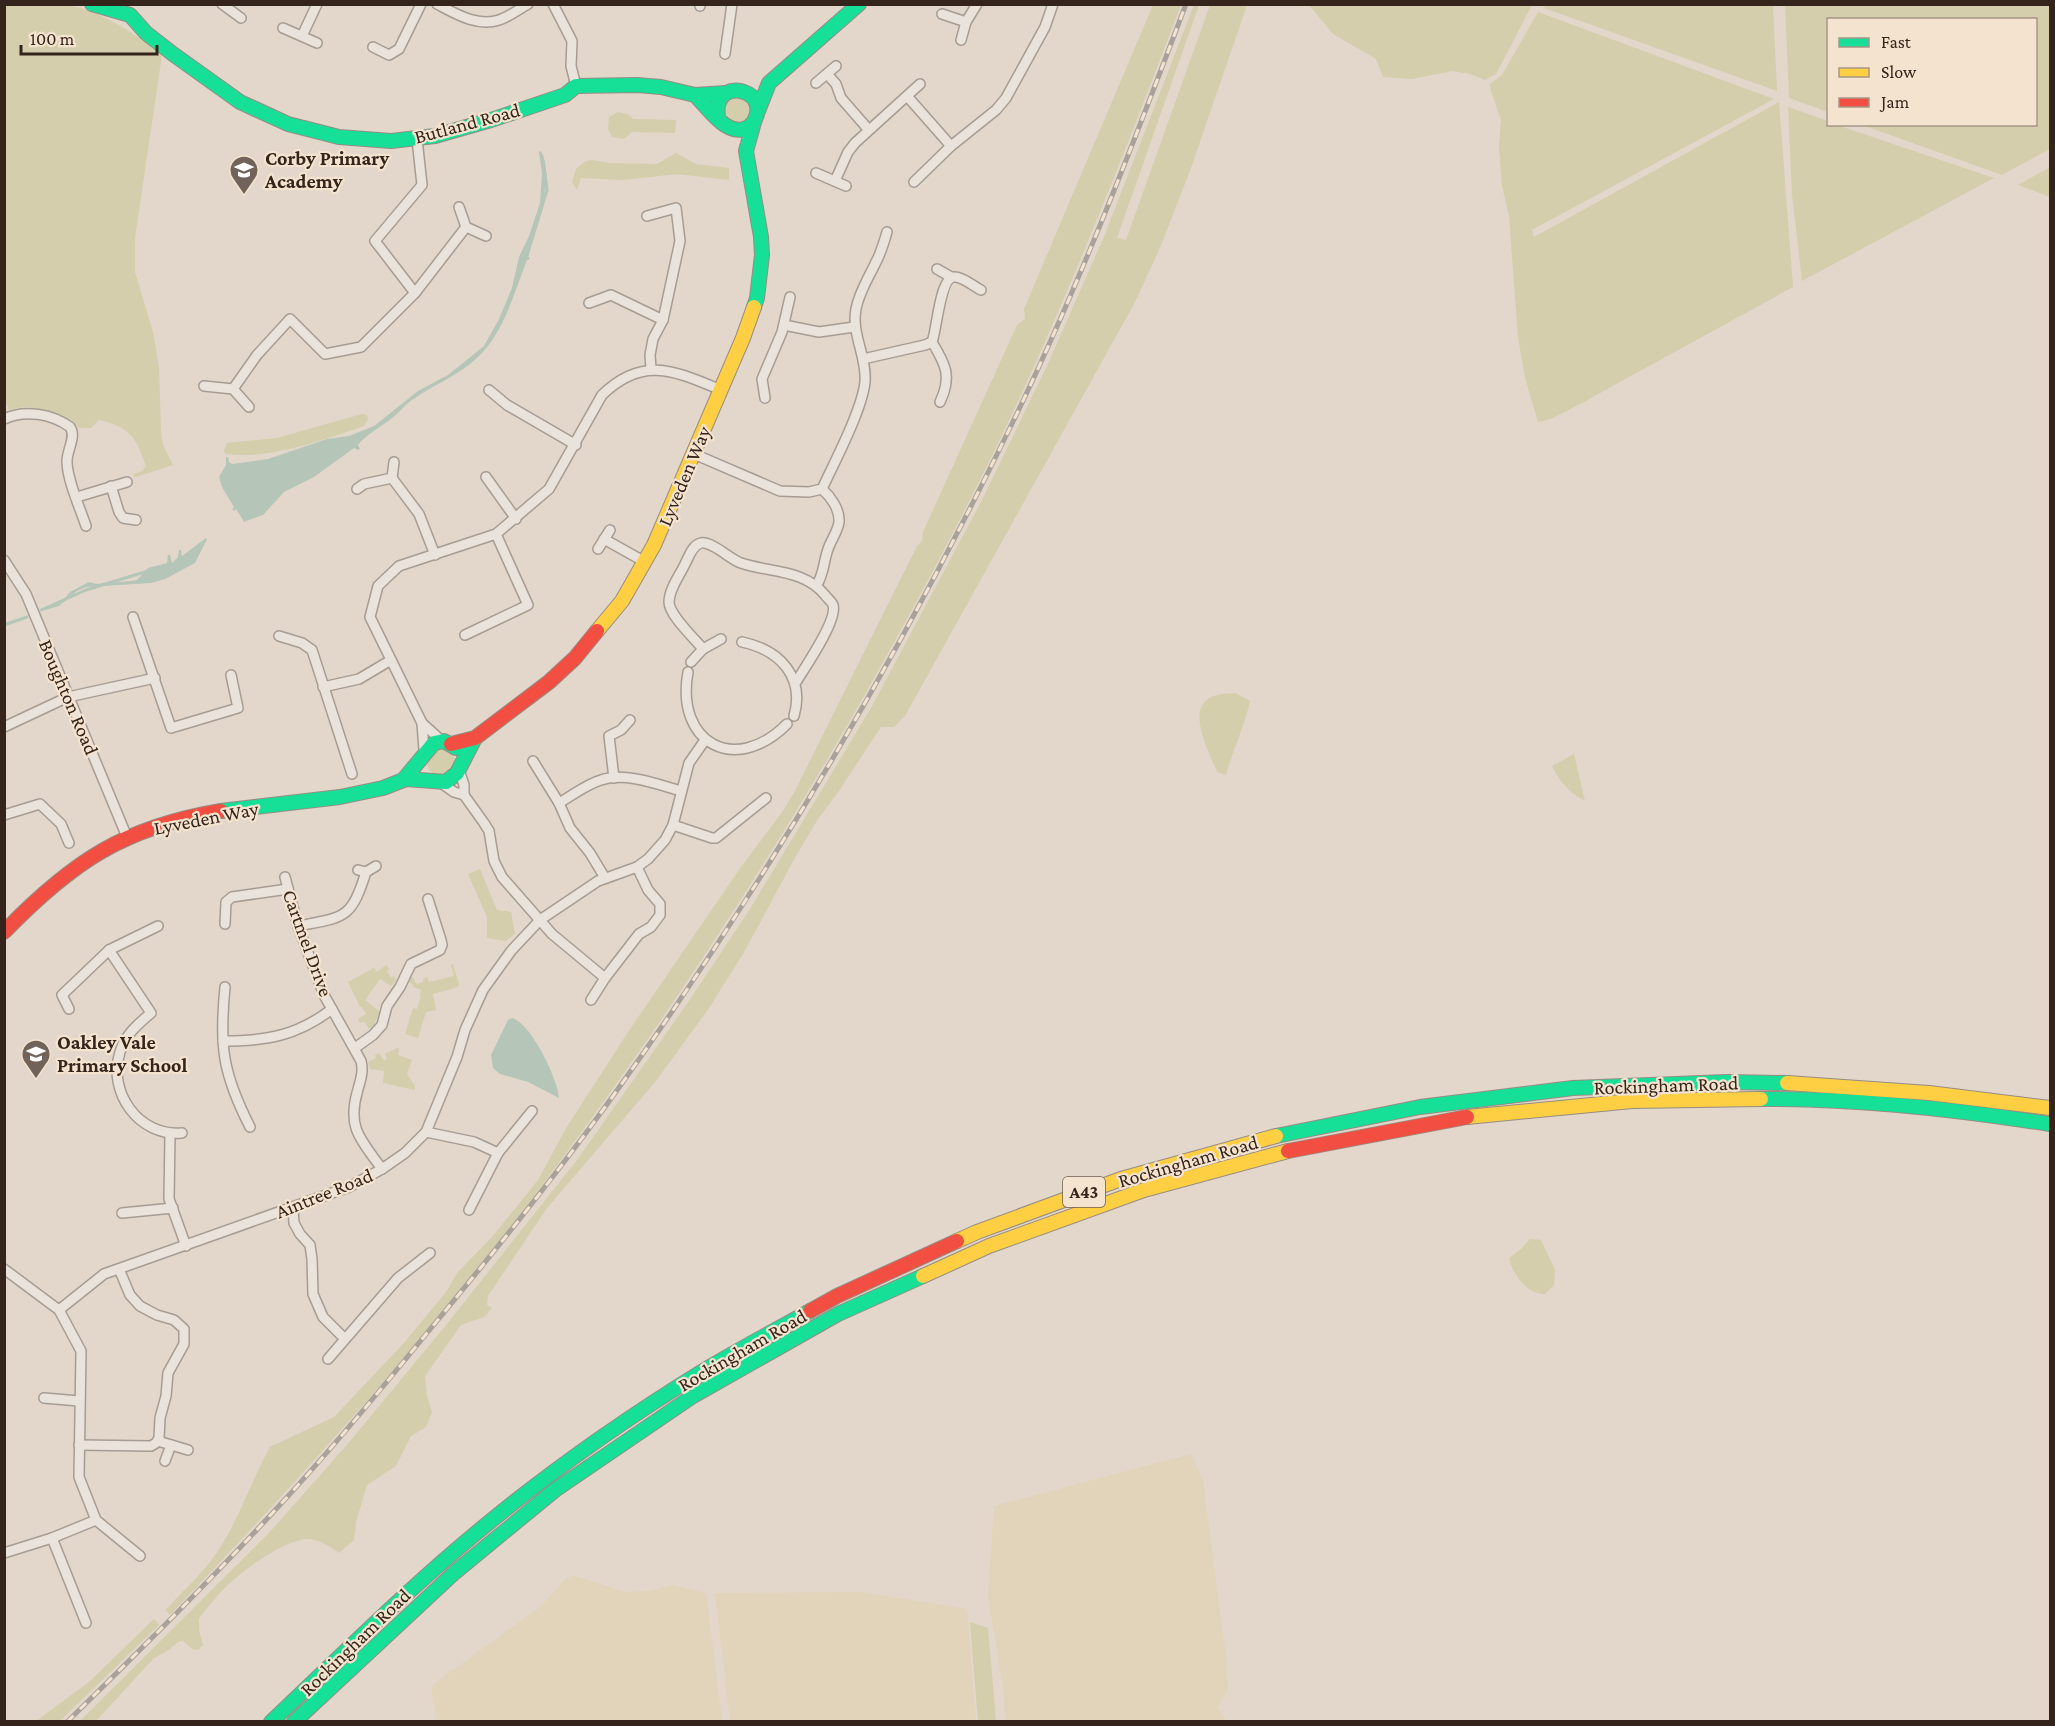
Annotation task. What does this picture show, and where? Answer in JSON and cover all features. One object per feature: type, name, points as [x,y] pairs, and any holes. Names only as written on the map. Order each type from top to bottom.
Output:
[{"type":"main road","name":"Butland Road","points":[[92,4],[111,11],[131,10],[144,32],[243,104],[271,118],[312,132],[342,137],[373,140],[417,139],[565,95],[576,86],[643,85],[695,95],[726,93]]},
{"type":"main road","name":"Lyveden Way","points":[[404,779],[434,742],[447,743],[475,738],[549,682],[575,658],[617,608],[645,562],[751,319],[760,272],[761,237],[746,151],[756,117],[769,83],[858,4]]},
{"type":"main road","name":"Lyveden Way","points":[[742,90],[769,83]]},
{"type":"main road","points":[[695,95],[721,124],[739,131],[745,130],[756,117],[753,97],[742,90],[726,93],[717,106],[718,118]]},
{"type":"main road","name":"Lyveden Way","points":[[729,129],[746,151]]},
{"type":"main road","name":"Lyveden Way","points":[[4,932],[51,884],[89,856],[128,837],[182,818],[367,792],[404,779],[450,780],[472,749],[475,738]]},
{"type":"main road","points":[[447,743],[458,751],[460,767]]},
{"type":"main road","points":[[422,754],[422,770],[435,781]]},
{"type":"main road","name":"Rockingham Road","points":[[271,1722],[372,1624],[453,1552],[520,1497],[648,1406],[741,1349],[860,1285],[983,1229],[1095,1188],[1212,1152],[1312,1127],[1418,1107],[1562,1090],[1668,1083],[1804,1083],[1948,1094],[2050,1108]]},
{"type":"main road","name":"Rockingham Road","points":[[294,1722],[385,1633],[465,1562],[561,1485],[658,1418],[750,1361],[869,1298],[992,1243],[1101,1202],[1215,1167],[1312,1143],[1419,1123],[1582,1104],[1704,1098],[1803,1099],[1936,1108],[2050,1124]]},
{"type":"street","points":[[222,4],[241,18]]},
{"type":"street","points":[[302,36],[317,4]]},
{"type":"street","points":[[373,47],[389,55],[399,49],[421,4]]},
{"type":"street","points":[[437,4],[468,20],[484,22],[499,20],[528,4]]},
{"type":"street","points":[[553,4],[572,40],[571,66],[576,86]]},
{"type":"street","points":[[725,54],[732,4]]},
{"type":"street","points":[[960,40],[966,22],[977,4]]},
{"type":"street","points":[[914,182],[951,146],[996,110],[1006,98],[1045,27],[1053,4]]},
{"type":"street","points":[[942,14],[966,22]]},
{"type":"street","points":[[283,28],[317,43]]},
{"type":"street","points":[[816,83],[836,66]]},
{"type":"street","points":[[827,74],[836,84],[841,98],[868,129]]},
{"type":"street","points":[[835,181],[848,152],[868,129],[920,84]]},
{"type":"street","points":[[906,96],[951,146]]},
{"type":"street","points":[[415,293],[375,241],[422,185],[417,139]]},
{"type":"street","points":[[816,173],[846,186]]},
{"type":"street","points":[[459,207],[466,227],[486,236]]},
{"type":"street","points":[[647,216],[676,207],[680,241],[663,320],[653,339],[651,369]]},
{"type":"street","points":[[233,389],[256,355],[290,319],[325,354],[361,347],[415,293],[466,227]]},
{"type":"street","points":[[822,489],[861,399],[865,380],[863,359],[854,327],[856,307],[877,261],[887,232]]},
{"type":"street","points":[[937,269],[951,277]]},
{"type":"street","points":[[940,402],[947,386],[946,372],[932,342],[946,280],[956,276],[981,290]]},
{"type":"street","points":[[589,303],[611,295],[663,320]]},
{"type":"street","points":[[765,398],[762,380],[784,325],[790,297]]},
{"type":"street","points":[[784,325],[819,332],[854,327]]},
{"type":"street","points":[[863,359],[932,342]]},
{"type":"street","points":[[447,743],[422,723],[370,617],[378,586],[399,567],[496,534],[516,519],[549,489],[602,395],[612,385],[630,375],[651,369],[676,372],[721,390]]},
{"type":"street","points":[[204,386],[233,389],[249,408]]},
{"type":"street","points":[[489,390],[507,405],[576,444]]},
{"type":"street","points":[[4,419],[18,414],[33,414],[56,420],[70,427],[73,435],[67,461],[86,526]]},
{"type":"street","points":[[694,454],[780,491],[822,489],[830,496],[839,522],[827,551],[824,572],[817,585]]},
{"type":"street","points":[[394,462],[392,478],[419,514],[435,555]]},
{"type":"street","points":[[486,477],[516,519]]},
{"type":"street","points":[[357,489],[364,483],[392,478]]},
{"type":"street","points":[[77,497],[127,482]]},
{"type":"street","points":[[111,486],[123,518],[135,520]]},
{"type":"street","points":[[598,549],[610,530]]},
{"type":"street","points":[[465,635],[528,605],[496,534]]},
{"type":"street","points":[[604,539],[645,562]]},
{"type":"street","points":[[688,672],[686,690],[688,709],[694,724],[705,740],[728,749],[747,748],[765,742],[790,720],[796,708],[796,682],[821,643],[834,613],[833,605],[817,585],[783,572],[742,564],[709,544],[701,543],[694,548],[671,592],[669,601],[670,611],[703,649]]},
{"type":"street","name":"Boughton Road","points":[[4,560],[26,594],[128,837]]},
{"type":"street","points":[[133,617],[171,728],[238,708],[231,675]]},
{"type":"street","points":[[279,636],[303,643],[312,650],[352,774]]},
{"type":"street","points":[[691,662],[703,649],[722,639]]},
{"type":"street","points":[[742,642],[759,645],[769,651],[783,662],[796,682]]},
{"type":"street","points":[[323,687],[360,679],[391,660]]},
{"type":"street","points":[[4,727],[68,697],[155,678]]},
{"type":"street","points":[[614,778],[609,736],[621,730],[630,720]]},
{"type":"street","points":[[422,723],[422,754]]},
{"type":"street","points":[[591,1000],[639,934],[656,922],[660,915],[660,904],[648,890],[638,867],[648,860],[665,840],[673,825],[689,763],[705,740]]},
{"type":"street","points":[[533,761],[560,802],[570,828],[605,878]]},
{"type":"street","points":[[460,767],[464,795],[489,831],[494,861],[502,877],[561,942],[605,978]]},
{"type":"street","points":[[560,802],[599,780],[614,778],[639,780],[681,790]]},
{"type":"street","points":[[435,781],[464,795]]},
{"type":"street","points":[[40,804],[41,792]]},
{"type":"street","points":[[673,825],[716,838],[766,798]]},
{"type":"street","points":[[4,814],[40,804]]},
{"type":"street","points":[[40,804],[61,824],[69,843]]},
{"type":"street","points":[[298,926],[343,915],[351,909],[360,893],[362,871],[376,866]]},
{"type":"street","name":"Aintree Road","points":[[59,1310],[104,1274],[349,1187],[405,1153],[426,1132],[457,1058],[465,1030],[483,990],[511,951],[540,920],[605,878],[638,867]]},
{"type":"street","name":"Cartmel Drive","points":[[285,877],[298,926],[324,995],[355,1048],[363,1070],[354,1104],[354,1128],[382,1169]]},
{"type":"street","points":[[225,924],[226,902],[232,897],[288,889]]},
{"type":"street","points":[[355,1048],[382,1025],[387,1006],[400,987],[411,964],[440,950],[441,939],[428,899]]},
{"type":"street","points":[[69,1010],[62,994],[109,950],[158,926]]},
{"type":"street","points":[[109,950],[151,1013],[136,1026],[124,1042],[118,1057],[117,1080],[122,1095],[135,1116],[146,1125],[170,1134],[182,1133]]},
{"type":"street","points":[[225,987],[224,1059],[234,1095],[250,1127]]},
{"type":"street","name":"Cartmel Drive","points":[[223,1041],[260,1040],[287,1035],[315,1021],[332,1009]]},
{"type":"street","points":[[469,1210],[498,1153],[532,1111]]},
{"type":"street","points":[[426,1132],[474,1142],[498,1153]]},
{"type":"street","points":[[170,1134],[169,1199],[186,1246]]},
{"type":"street","points":[[122,1213],[173,1208]]},
{"type":"street","points":[[293,1208],[294,1223],[310,1245],[314,1294],[324,1317],[345,1339]]},
{"type":"street","points":[[328,1359],[398,1278],[430,1253]]},
{"type":"street","points":[[4,1269],[59,1310],[81,1351],[79,1477],[96,1520],[140,1556]]},
{"type":"street","points":[[79,1445],[151,1446],[158,1441],[168,1373],[184,1344],[184,1329],[174,1320],[157,1315],[140,1306],[130,1295],[119,1269]]},
{"type":"street","points":[[44,1398],[79,1401]]},
{"type":"street","points":[[158,1441],[188,1450]]},
{"type":"street","points":[[165,1461],[171,1445]]},
{"type":"street","points":[[4,1553],[52,1538],[96,1520]]},
{"type":"street","points":[[52,1538],[86,1623]]},
{"type":"shaded area","points":[[54,3],[95,13],[141,39],[162,55],[135,238],[135,272],[153,332],[159,367],[163,445],[173,465],[136,477],[134,474],[142,471],[146,466],[135,441],[125,430],[99,420],[91,428],[79,428],[64,418],[41,409],[29,407],[9,410],[5,401],[5,5]]},
{"type":"shaded area","points":[[1546,4],[1773,5],[1777,91],[1544,8]]},
{"type":"shaded area","points":[[1153,5],[1181,5],[1065,295],[987,466],[933,571],[817,776],[691,976],[555,1168],[483,1262],[331,1442],[170,1615],[166,1610],[205,1568],[228,1535],[270,1447],[334,1417],[403,1344],[446,1292],[457,1273],[492,1237],[538,1180],[565,1130],[628,1032],[741,867],[783,811],[917,546],[922,541],[923,532],[1017,325],[1025,319],[1024,309]]},
{"type":"shaded area","points":[[1194,5],[1199,5],[1117,238],[1126,240],[1210,5],[1247,5],[1191,168],[1160,248],[1134,304],[905,716],[894,727],[881,727],[818,819],[743,954],[709,1008],[656,1081],[547,1208],[488,1296],[487,1305],[492,1308],[484,1317],[461,1325],[425,1376],[427,1396],[432,1412],[426,1427],[411,1436],[396,1466],[367,1485],[356,1522],[354,1540],[339,1553],[318,1541],[301,1540],[290,1543],[256,1562],[226,1587],[199,1618],[203,1645],[198,1650],[192,1649],[183,1641],[178,1642],[154,1658],[96,1721],[80,1721],[268,1534],[346,1446],[447,1324],[577,1160],[691,998],[750,909],[871,708],[981,502],[1046,368],[1103,239]]},
{"type":"shaded area","points":[[1309,5],[1532,5],[1496,74],[1485,80],[1470,74],[1452,71],[1412,79],[1383,77],[1376,59],[1333,34]]},
{"type":"shaded area","points":[[1785,5],[2050,5],[2050,149],[2002,175],[1865,126],[2037,126],[2037,18],[1827,18],[1827,112],[1789,98]]},
{"type":"shaded area","points":[[1538,12],[1774,99],[1532,230],[1534,237],[1779,102],[1793,287],[1580,404],[1551,419],[1538,422],[1525,378],[1518,338],[1509,216],[1502,186],[1499,147],[1501,120],[1490,84],[1502,75]]},
{"type":"shaded area","points":[[738,96],[748,100],[752,110],[748,120],[738,124],[728,120],[724,110],[728,100]]},
{"type":"shaded area","points":[[1788,107],[1827,121],[1827,126],[1840,126],[1994,178],[1802,281],[1792,194]]},
{"type":"shaded area","points":[[618,112],[628,114],[633,119],[676,120],[675,133],[632,132],[624,139],[612,137],[608,129],[609,117]]},
{"type":"shaded area","points":[[541,151],[545,162],[545,188],[543,202],[527,253],[530,259],[527,260],[501,325],[486,348],[463,369],[423,393],[369,434],[358,445],[360,449],[354,448],[314,477],[284,492],[263,515],[243,522],[236,509],[234,511],[232,509],[234,507],[219,477],[226,465],[226,457],[232,464],[268,459],[327,439],[349,436],[374,426],[418,391],[448,375],[484,346],[512,288],[519,257],[540,203],[542,174],[539,152]]},
{"type":"shaded area","points":[[676,153],[696,164],[729,168],[729,180],[677,174],[623,180],[581,178],[577,190],[572,182],[576,169],[586,161],[657,164]]},
{"type":"shaded area","points":[[2050,167],[2050,197],[2018,185]]},
{"type":"shaded area","points":[[362,414],[367,415],[368,419],[364,426],[296,448],[242,455],[226,454],[224,451],[227,443],[277,438]]},
{"type":"shaded area","points":[[206,538],[195,563],[165,579],[151,583],[86,587],[77,591],[59,606],[45,610],[44,608],[61,603],[70,592],[89,582],[97,584],[137,580],[148,568],[167,563],[168,555],[172,563],[178,557],[179,550],[182,556]]},
{"type":"shaded area","points":[[1236,693],[1250,701],[1226,775],[1217,772],[1204,741],[1200,718],[1201,708],[1207,700],[1219,694]]},
{"type":"shaded area","points":[[441,748],[451,752],[455,762],[451,772],[441,776],[431,772],[427,762],[431,752]]},
{"type":"shaded area","points":[[1574,754],[1585,801],[1566,786],[1552,766]]},
{"type":"shaded area","points":[[480,869],[497,910],[511,912],[515,934],[505,941],[487,938],[487,917],[468,874]]},
{"type":"shaded area","points":[[453,964],[458,987],[433,994],[436,1010],[426,1012],[418,1038],[405,1034],[413,1008],[417,1009],[421,996],[421,990],[413,987],[409,982],[410,978],[413,977],[416,984],[423,982],[423,979],[427,977],[429,982],[454,976],[451,965]]},
{"type":"shaded area","points":[[386,965],[391,978],[394,976],[396,980],[391,986],[380,979],[365,1000],[380,1012],[369,1029],[364,1021],[360,1023],[358,1019],[366,1014],[348,982],[374,968],[377,972]]},
{"type":"shaded area","points":[[512,1018],[519,1022],[535,1040],[554,1078],[559,1098],[528,1082],[500,1074],[493,1068],[491,1055],[508,1020]]},
{"type":"shaded area","points":[[399,1048],[398,1055],[412,1060],[407,1074],[415,1090],[383,1083],[384,1071],[370,1069],[368,1062],[376,1058],[375,1055],[379,1053],[384,1061],[387,1058],[385,1054]]},
{"type":"shaded area","points":[[1530,1239],[1541,1240],[1555,1270],[1554,1285],[1545,1294],[1532,1291],[1517,1277],[1509,1258]]},
{"type":"shaded area","points":[[1191,1454],[1203,1481],[1226,1657],[1228,1690],[1218,1707],[1226,1721],[1005,1721],[1004,1695],[988,1596],[994,1506]]},
{"type":"shaded area","points":[[573,1575],[625,1592],[650,1591],[672,1585],[706,1593],[722,1721],[436,1721],[431,1686],[540,1607],[564,1581]]},
{"type":"shaded area","points":[[862,1592],[967,1609],[976,1721],[730,1721],[715,1593]]},
{"type":"shaded area","points":[[154,1619],[159,1625],[60,1721],[36,1721],[89,1682]]},
{"type":"shaded area","points":[[970,1622],[988,1628],[996,1721],[978,1721]]},
{"type":"waterway","points":[[526,259],[547,190],[545,173]]},
{"type":"waterway","points":[[41,610],[86,590],[148,571]]},
{"type":"waterway","points":[[4,625],[27,617]]},
{"type":"railway","points":[[67,1722],[252,1535],[372,1399],[568,1157],[613,1096],[722,937],[872,691],[963,522],[1006,436],[1079,276],[1186,4]]},
{"type":"traffic: fast","points":[[92,4],[130,15],[146,33],[240,102],[288,124],[339,137],[391,141],[435,136],[565,95],[576,86],[637,85],[661,87],[695,95],[726,93]]},
{"type":"traffic: fast","points":[[758,111],[769,83],[859,4]]},
{"type":"traffic: fast","points":[[695,95],[717,119],[732,129],[742,130],[749,126],[755,120],[757,104],[744,92],[728,92],[719,101],[718,118]]},
{"type":"traffic: fast","points":[[754,122],[746,151],[762,255],[754,307]]},
{"type":"traffic: fast","points":[[221,811],[340,797],[383,788],[406,779],[446,782],[457,773],[475,738]]},
{"type":"traffic: fast","points":[[404,779],[434,743],[444,741],[456,748]]},
{"type":"traffic: fast","points":[[1276,1136],[1420,1107],[1573,1088],[1727,1082],[1787,1083]]},
{"type":"traffic: fast","points":[[1761,1099],[1834,1100],[1906,1105],[2050,1124]]},
{"type":"traffic: fast","points":[[294,1722],[454,1573],[555,1490],[693,1396],[838,1314],[923,1276]]},
{"type":"traffic: fast","points":[[271,1722],[435,1568],[543,1480],[676,1388],[810,1311]]},
{"type":"traffic: slow","points":[[597,631],[622,601],[654,545],[743,338],[754,307]]},
{"type":"traffic: slow","points":[[1787,1083],[1929,1093],[2050,1108]]},
{"type":"traffic: slow","points":[[1467,1117],[1632,1101],[1761,1099]]},
{"type":"traffic: slow","points":[[957,1241],[1121,1179],[1276,1136]]},
{"type":"traffic: slow","points":[[923,1276],[989,1246],[1144,1190],[1288,1151]]},
{"type":"traffic: jam","points":[[451,744],[475,738],[549,682],[575,658],[597,631]]},
{"type":"traffic: jam","points":[[4,932],[53,886],[102,851],[156,827],[221,811]]},
{"type":"traffic: jam","points":[[1288,1151],[1467,1117]]},
{"type":"traffic: jam","points":[[810,1311],[837,1296],[957,1241]]},
{"type":"place","name":"Corby Primary Academy","points":[[244,196]]},
{"type":"place","name":"Oakley Vale Primary School","points":[[36,1080]]}]
